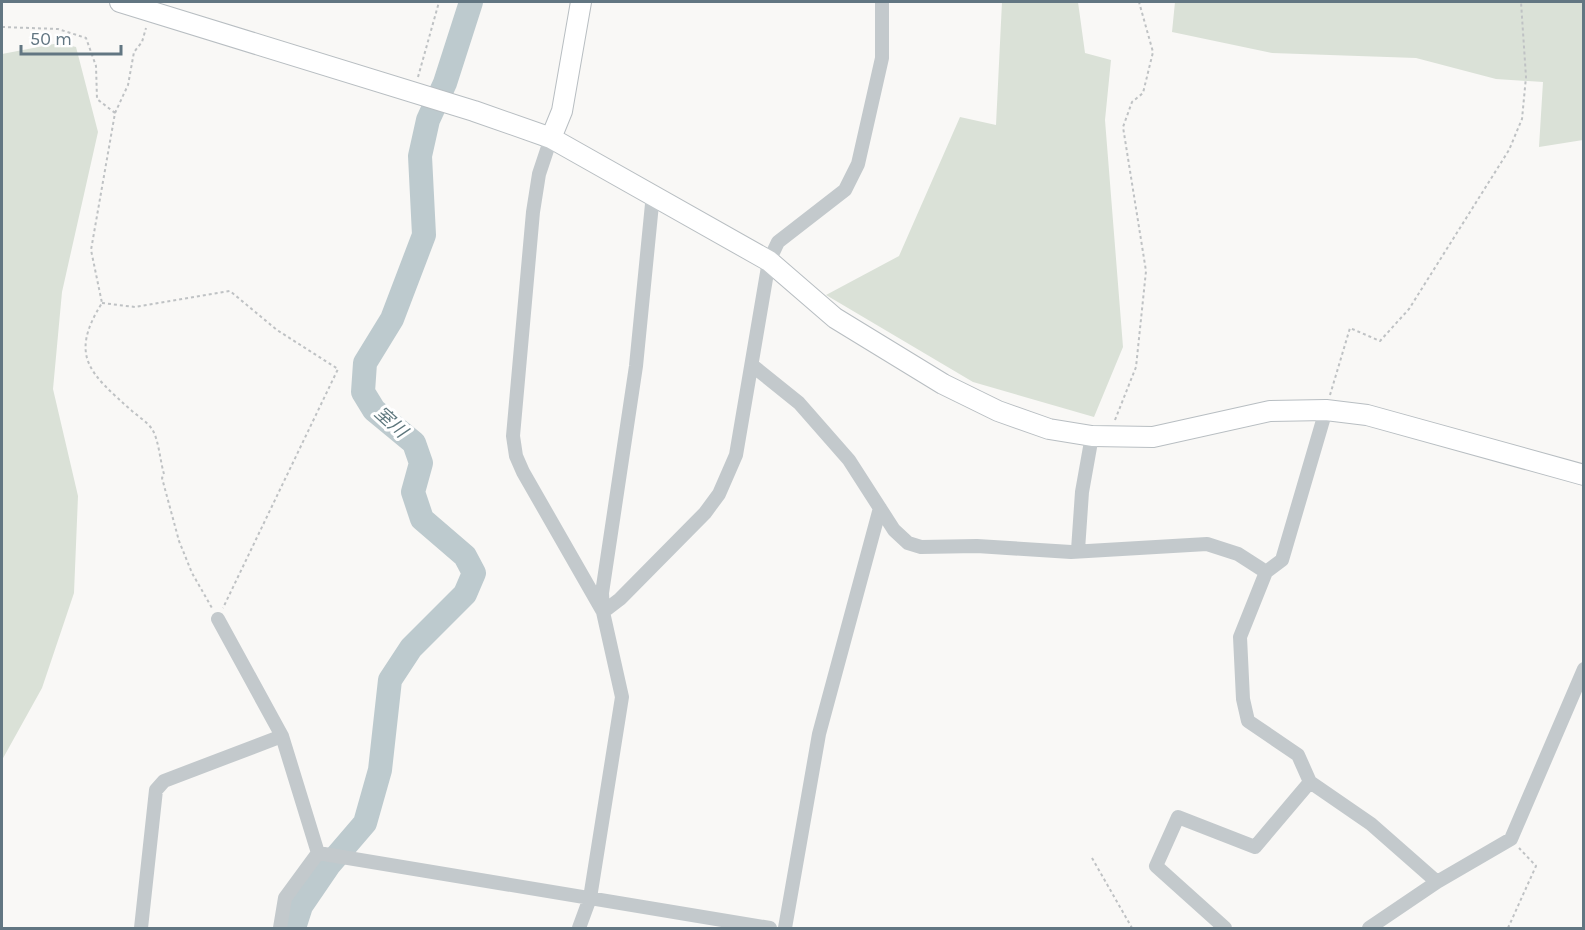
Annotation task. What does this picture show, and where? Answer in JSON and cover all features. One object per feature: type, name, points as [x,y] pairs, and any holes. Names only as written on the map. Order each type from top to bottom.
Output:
[{"type":"street","points":[[120,2],[414,92],[551,138],[770,261],[835,318],[943,384],[998,411],[1048,429],[1092,436],[1153,437],[1270,411],[1326,410],[1367,415],[1584,475]]},
{"type":"street","points":[[582,2],[562,111],[539,174],[533,212],[513,436],[516,456],[523,472],[603,612]]},
{"type":"street","points":[[603,612],[620,599],[681,537],[719,494],[736,454],[770,261],[778,242],[845,190],[858,164],[882,58],[882,2]]},
{"type":"street","points":[[579,928],[590,898],[622,697],[603,612],[602,592],[636,366],[653,194]]},
{"type":"street","points":[[753,366],[799,403],[849,460],[880,508],[908,543],[921,547],[1078,550],[1207,544],[1238,554],[1266,572]]},
{"type":"street","points":[[1326,410],[1282,561],[1266,572],[1240,637],[1243,699],[1248,721],[1298,755],[1310,782],[1371,824],[1437,882]]},
{"type":"street","points":[[1078,550],[1082,492],[1092,436]]},
{"type":"street","points":[[785,928],[819,734],[880,508]]},
{"type":"street","points":[[218,619],[282,736],[318,854]]},
{"type":"street","points":[[1369,928],[1437,882],[1511,839],[1584,669]]},
{"type":"street","points":[[141,928],[156,790],[164,781],[282,736]]},
{"type":"street","points":[[1225,928],[1156,866],[1178,817],[1255,847],[1310,782]]},
{"type":"street","points":[[318,854],[770,928]]},
{"type":"street","points":[[280,928],[285,898],[318,854]]},
{"type":"path","points":[[414,92],[439,2]]},
{"type":"path","points":[[1114,423],[1136,367],[1146,271],[1123,128],[1131,102],[1143,93],[1153,51],[1139,2]]},
{"type":"path","points":[[1326,410],[1350,328],[1380,341],[1409,309],[1509,150],[1522,119],[1525,87],[1521,2]]},
{"type":"path","points":[[150,10],[142,42],[134,52],[128,85],[115,112],[91,250],[102,303],[90,322],[85,344],[88,364],[102,384],[153,430],[164,474],[162,478],[180,541],[192,573],[218,619]]},
{"type":"path","points":[[2,27],[58,29],[86,38],[96,66],[97,99],[115,112]]},
{"type":"path","points":[[102,303],[135,307],[230,291],[277,330],[338,369],[218,619]]},
{"type":"path","points":[[1508,928],[1536,866],[1511,839]]},
{"type":"path","points":[[1092,858],[1132,928]]},
{"type":"shaded area","points":[[1002,2],[1078,2],[1085,53],[1111,60],[1105,120],[1123,347],[1094,417],[973,382],[826,295],[899,256],[960,117],[996,125]]},
{"type":"shaded area","points":[[1175,2],[1583,2],[1583,140],[1539,147],[1543,82],[1496,79],[1416,58],[1272,53],[1172,32]]},
{"type":"shaded area","points":[[59,43],[76,47],[98,132],[62,292],[53,389],[78,496],[74,593],[42,688],[2,760],[2,54]]},
{"type":"waterway","name":"室川","points":[[294,928],[301,906],[329,865],[365,823],[380,770],[390,680],[411,648],[465,594],[474,573],[465,556],[422,519],[413,492],[421,463],[414,443],[374,410],[363,392],[365,363],[392,319],[424,235],[420,156],[428,120],[445,83],[471,2]]}]
